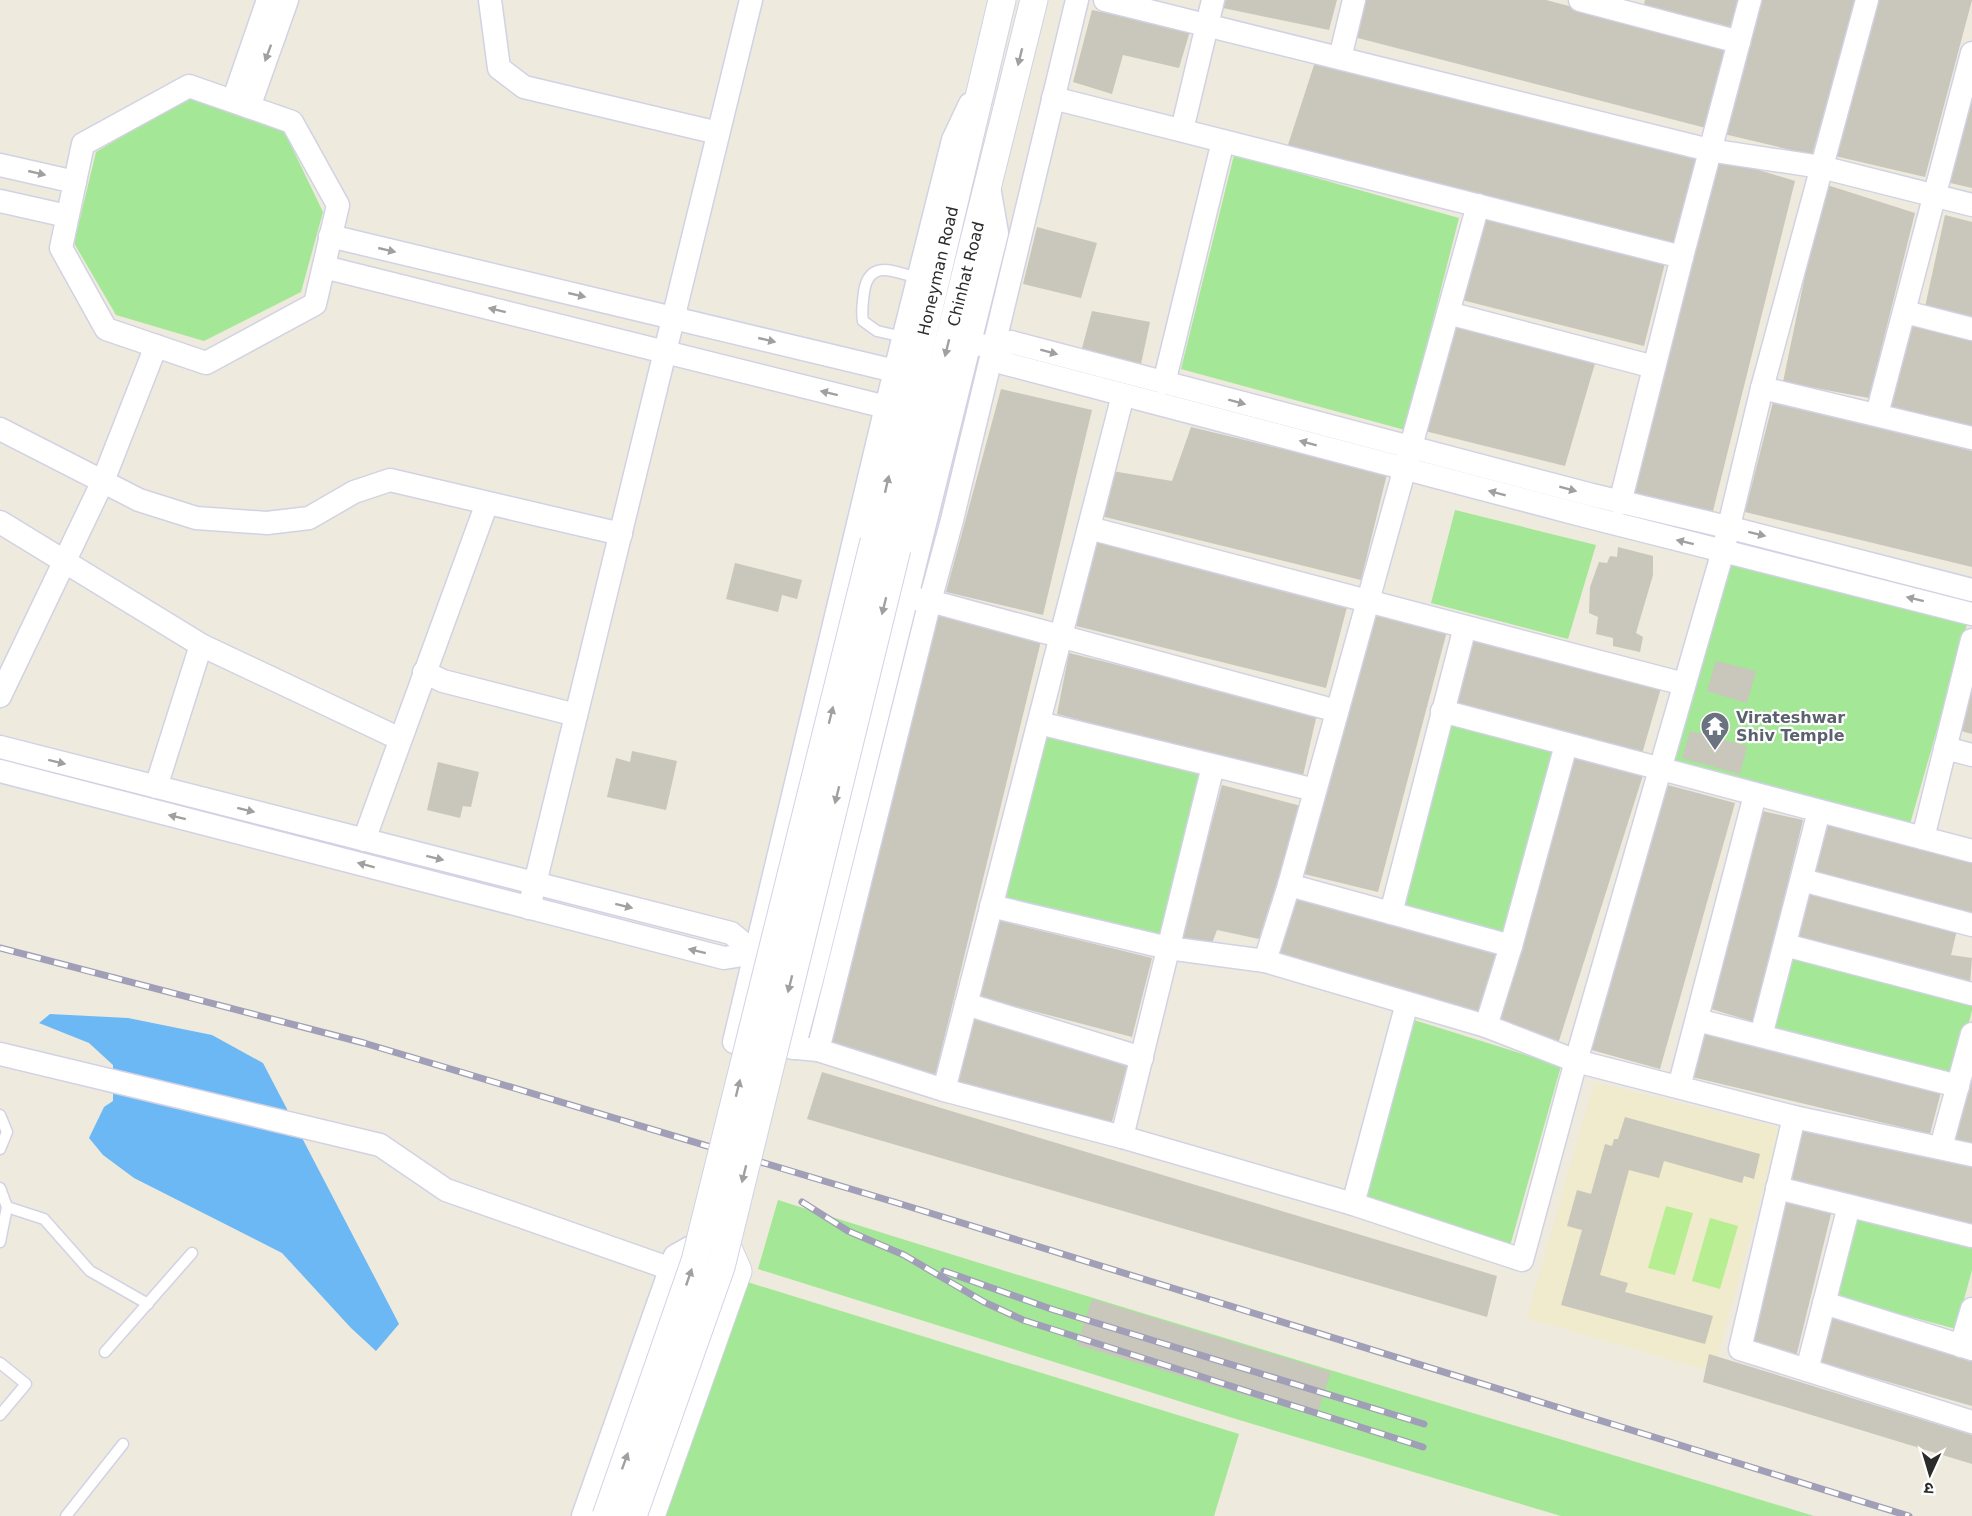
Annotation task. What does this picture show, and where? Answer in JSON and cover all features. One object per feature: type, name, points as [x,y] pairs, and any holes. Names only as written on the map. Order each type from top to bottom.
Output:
[{"type":"street","points":[[241,104],[268,0]]},
{"type":"street","points":[[241,104],[287,0]]},
{"type":"street","points":[[490,0],[499,68],[524,87],[718,133]]},
{"type":"street","points":[[529,908],[751,0]]},
{"type":"street","name":"Honeyman Road","points":[[886,545],[1002,0]]},
{"type":"street","name":"Chinhat Road","points":[[886,545],[988,183],[1034,0]]},
{"type":"street","points":[[818,1050],[954,508],[1077,0]]},
{"type":"street","points":[[1105,0],[1709,150],[1821,166],[1972,205]]},
{"type":"street","points":[[1182,130],[1213,0]]},
{"type":"street","points":[[1340,58],[1354,0]]},
{"type":"street","points":[[1580,0],[1636,7],[1738,42]]},
{"type":"street","points":[[1620,503],[1709,150],[1750,0]]},
{"type":"street","points":[[984,76],[953,140],[886,407],[734,1042],[818,1050],[944,1090],[1122,1137],[1353,1204],[1522,1260],[1576,1061],[1723,551],[1762,388],[1867,0]]},
{"type":"street","points":[[1877,414],[1972,53]]},
{"type":"street","points":[[189,86],[292,122],[338,205],[315,304],[206,363],[106,329],[61,248],[75,182],[83,144],[189,86]]},
{"type":"street","points":[[1053,98],[1682,257]]},
{"type":"street","points":[[1164,382],[1222,141]]},
{"type":"street","points":[[0,165],[75,182]]},
{"type":"street","points":[[794,1048],[997,233],[988,183]]},
{"type":"street","points":[[0,201],[68,216]]},
{"type":"street","points":[[1265,961],[1289,885],[1478,206]]},
{"type":"street","points":[[997,233],[1025,214]]},
{"type":"street","points":[[330,236],[895,370]]},
{"type":"street","points":[[324,267],[886,407]]},
{"type":"street","points":[[1905,312],[1972,328]]},
{"type":"street","points":[[1448,313],[1654,367]]},
{"type":"street","points":[[970,342],[992,348],[1011,342],[1164,382],[1408,458],[1723,551],[1972,614]]},
{"type":"street","points":[[0,696],[103,481],[156,346]]},
{"type":"street","points":[[992,348],[1003,363],[1123,394],[1727,527],[1972,590]]},
{"type":"street","points":[[1762,388],[1972,438]]},
{"type":"street","points":[[944,1090],[1123,394]]},
{"type":"street","points":[[0,429],[139,500],[196,518],[267,522],[309,518],[354,492],[390,480],[621,534]]},
{"type":"street","points":[[364,840],[487,503]]},
{"type":"street","points":[[0,522],[201,645],[400,739]]},
{"type":"street","points":[[1089,528],[1684,684]]},
{"type":"street","points":[[606,1516],[695,1261],[886,545]]},
{"type":"street","points":[[633,1516],[721,1267],[886,545]]},
{"type":"street","points":[[1826,552],[1855,584]]},
{"type":"street","points":[[906,597],[930,601],[1338,711]]},
{"type":"street","points":[[1390,913],[1465,627]]},
{"type":"street","points":[[1923,838],[1972,640]]},
{"type":"street","points":[[156,787],[201,645]]},
{"type":"street","points":[[424,672],[443,681],[576,715]]},
{"type":"street","points":[[1442,711],[1972,851]]},
{"type":"street","points":[[1039,723],[1315,790]]},
{"type":"street","points":[[1486,1026],[1511,946],[1566,745]]},
{"type":"street","points":[[0,747],[731,933],[755,953]]},
{"type":"street","points":[[1945,748],[1972,755]]},
{"type":"street","points":[[1122,1137],[1213,766]]},
{"type":"street","points":[[0,771],[724,958],[755,953]]},
{"type":"street","points":[[1679,1087],[1755,795]]},
{"type":"street","points":[[1761,1036],[1819,811]]},
{"type":"street","points":[[1802,880],[1972,925]]},
{"type":"street","points":[[1289,885],[1511,946]]},
{"type":"street","points":[[991,906],[1168,948],[1265,961],[1486,1026],[1576,1061],[1794,1117],[1972,1155]]},
{"type":"street","points":[[1785,945],[1972,994]]},
{"type":"street","points":[[966,1004],[1142,1058]]},
{"type":"street","points":[[1353,1204],[1407,1004]]},
{"type":"street","points":[[1697,1020],[1958,1086]]},
{"type":"street","points":[[1941,1147],[1972,1034]]},
{"type":"street","points":[[0,1054],[380,1145],[446,1190],[671,1269]]},
{"type":"street","points":[[1794,1117],[1740,1349],[1972,1422]]},
{"type":"street","points":[[1777,1188],[1972,1236]]},
{"type":"street","points":[[1807,1370],[1849,1206]]},
{"type":"street","points":[[583,1516],[675,1256],[721,1231],[738,1271],[651,1516]]},
{"type":"street","points":[[1824,1304],[1967,1347],[1972,1309]]},
{"type":"lane","points":[[903,337],[877,331],[863,321],[862,307],[866,280],[876,270],[887,270],[918,278]]},
{"type":"lane","points":[[0,1115],[7,1132],[0,1149]]},
{"type":"lane","points":[[0,1188],[7,1207],[0,1242]]},
{"type":"lane","points":[[7,1207],[44,1219],[90,1270],[148,1304]]},
{"type":"lane","points":[[105,1352],[192,1252]]},
{"type":"lane","points":[[0,1363],[26,1384],[0,1414]]},
{"type":"lane","points":[[66,1516],[123,1444]]},
{"type":"shaded area","points":[[1594,1082],[1780,1128],[1713,1372],[1527,1318]]},
{"type":"green space","points":[[189,97],[283,129],[323,212],[301,292],[204,341],[116,315],[74,243],[96,152]]},
{"type":"green space","points":[[1234,155],[1459,218],[1405,430],[1181,369]]},
{"type":"green space","points":[[1455,510],[1596,545],[1568,639],[1431,603]]},
{"type":"green space","points":[[1729,559],[1968,621],[1910,824],[1672,760]]},
{"type":"green space","points":[[1448,717],[1557,748],[1505,937],[1397,907]]},
{"type":"green space","points":[[1043,729],[1208,772],[1162,942],[1006,900]]},
{"type":"green space","points":[[1787,949],[1972,999],[1972,1010],[1955,1080],[1766,1030]]},
{"type":"green space","points":[[1414,1020],[1561,1066],[1510,1246],[1365,1200]]},
{"type":"green space","points":[[778,1200],[1814,1516],[1561,1516],[1236,1419],[758,1269]]},
{"type":"green space","points":[[1666,1206],[1693,1213],[1675,1275],[1648,1268]]},
{"type":"green space","points":[[1859,1216],[1972,1247],[1972,1270],[1956,1329],[1837,1297]]},
{"type":"green space","points":[[1710,1218],[1738,1226],[1720,1289],[1692,1281]]},
{"type":"green space","points":[[744,1281],[1239,1434],[1214,1516],[662,1516]]},
{"type":"water","points":[[50,1014],[128,1018],[212,1035],[263,1063],[399,1324],[376,1351],[351,1328],[282,1253],[134,1178],[103,1155],[89,1138],[104,1107],[113,1101],[113,1065],[89,1043],[39,1023]]},
{"type":"building","points":[[1226,0],[1337,0],[1329,30],[1223,8]]},
{"type":"building","points":[[1364,0],[1546,0],[1728,48],[1706,128],[1354,37]]},
{"type":"building","points":[[1645,0],[1738,0],[1731,27],[1644,5]]},
{"type":"building","points":[[1759,0],[1856,0],[1812,155],[1724,134]]},
{"type":"building","points":[[1879,0],[1972,0],[1925,177],[1835,156]]},
{"type":"building","points":[[1092,10],[1190,31],[1179,68],[1123,55],[1112,94],[1073,82]]},
{"type":"building","points":[[1315,62],[1696,157],[1673,246],[1287,148]]},
{"type":"building","points":[[1972,86],[1972,188],[1946,182]]},
{"type":"building","points":[[1716,157],[1795,181],[1713,511],[1632,494]]},
{"type":"building","points":[[1824,184],[1915,213],[1869,398],[1783,382]]},
{"type":"building","points":[[1482,215],[1665,263],[1644,346],[1458,299]]},
{"type":"building","points":[[1945,215],[1972,222],[1972,318],[1925,307]]},
{"type":"building","points":[[1037,227],[1097,243],[1081,298],[1023,284]]},
{"type":"building","points":[[1092,311],[1150,322],[1141,364],[1081,352]]},
{"type":"building","points":[[1910,320],[1972,336],[1972,429],[1886,408]]},
{"type":"building","points":[[1455,321],[1596,360],[1565,466],[1425,431]]},
{"type":"building","points":[[1001,389],[1092,410],[1043,615],[946,592]]},
{"type":"building","points":[[1774,398],[1972,451],[1972,567],[1745,512]]},
{"type":"building","points":[[1191,427],[1387,474],[1361,580],[1101,516],[1112,471],[1172,481]]},
{"type":"building","points":[[1096,541],[1347,607],[1326,688],[1076,626]]},
{"type":"building","points":[[1618,547],[1653,556],[1653,575],[1636,633],[1643,637],[1640,652],[1613,646],[1613,638],[1596,634],[1598,617],[1589,613],[1590,587],[1599,562],[1607,563],[1610,556],[1617,557]]},
{"type":"building","points":[[735,563],[802,580],[797,599],[782,595],[778,612],[726,599]]},
{"type":"building","points":[[934,612],[1041,641],[935,1076],[828,1042]]},
{"type":"building","points":[[1377,613],[1447,631],[1378,892],[1304,874]]},
{"type":"building","points":[[1469,634],[1661,688],[1642,754],[1453,705]]},
{"type":"building","points":[[1069,653],[1317,714],[1302,780],[1057,714]]},
{"type":"building","points":[[1716,661],[1756,671],[1747,703],[1707,691]]},
{"type":"building","points":[[1972,687],[1972,734],[1961,731]]},
{"type":"building","name":"Virateshwar Shiv Temple","points":[[1690,731],[1747,746],[1740,774],[1682,758]]},
{"type":"building","points":[[632,751],[677,761],[666,810],[607,797],[616,758],[630,762]]},
{"type":"building","points":[[1570,755],[1643,775],[1558,1044],[1494,1023]]},
{"type":"building","points":[[438,762],[479,772],[471,807],[463,806],[460,818],[427,810]]},
{"type":"building","points":[[1664,784],[1735,803],[1660,1069],[1588,1049]]},
{"type":"building","points":[[1222,785],[1301,806],[1259,939],[1217,930],[1211,946],[1180,942]]},
{"type":"building","points":[[1758,810],[1803,820],[1754,1022],[1708,1008]]},
{"type":"building","points":[[1824,820],[1972,859],[1972,914],[1811,874]]},
{"type":"building","points":[[1806,891],[1957,930],[1951,955],[1972,958],[1970,984],[1794,939]]},
{"type":"building","points":[[1293,894],[1499,951],[1478,1015],[1275,956]]},
{"type":"building","points":[[997,920],[1152,958],[1132,1037],[976,996]]},
{"type":"building","points":[[972,1015],[1128,1062],[1110,1129],[954,1086]]},
{"type":"building","points":[[1703,1030],[1941,1092],[1930,1134],[1692,1077]]},
{"type":"building","points":[[1972,1068],[1972,1146],[1953,1141]]},
{"type":"building","points":[[822,1072],[1497,1276],[1487,1317],[807,1119]]},
{"type":"building","points":[[1625,1117],[1760,1154],[1754,1179],[1744,1176],[1742,1183],[1664,1161],[1659,1178],[1629,1170],[1600,1275],[1628,1283],[1625,1292],[1713,1316],[1705,1344],[1561,1305],[1582,1230],[1567,1226],[1577,1190],[1591,1194],[1605,1144],[1612,1146],[1614,1139],[1618,1139]]},
{"type":"building","points":[[1798,1126],[1972,1167],[1972,1224],[1785,1179]]},
{"type":"building","points":[[1781,1197],[1832,1210],[1796,1357],[1748,1343]]},
{"type":"building","points":[[1092,1299],[1331,1372],[1316,1416],[1077,1345]]},
{"type":"building","points":[[1828,1315],[1972,1361],[1972,1406],[1815,1361]]},
{"type":"building","points":[[1709,1354],[1972,1435],[1972,1464],[1703,1382]]},
{"type":"railway","points":[[0,948],[364,1043],[904,1205],[1909,1516]]},
{"type":"railway","points":[[802,1202],[848,1231],[904,1255],[984,1302],[1023,1320],[1423,1447]]},
{"type":"railway","points":[[944,1271],[1051,1309],[1424,1424]]},
{"type":"place","name":"Virateshwar Shiv Temple","points":[[1715,752]]}]
